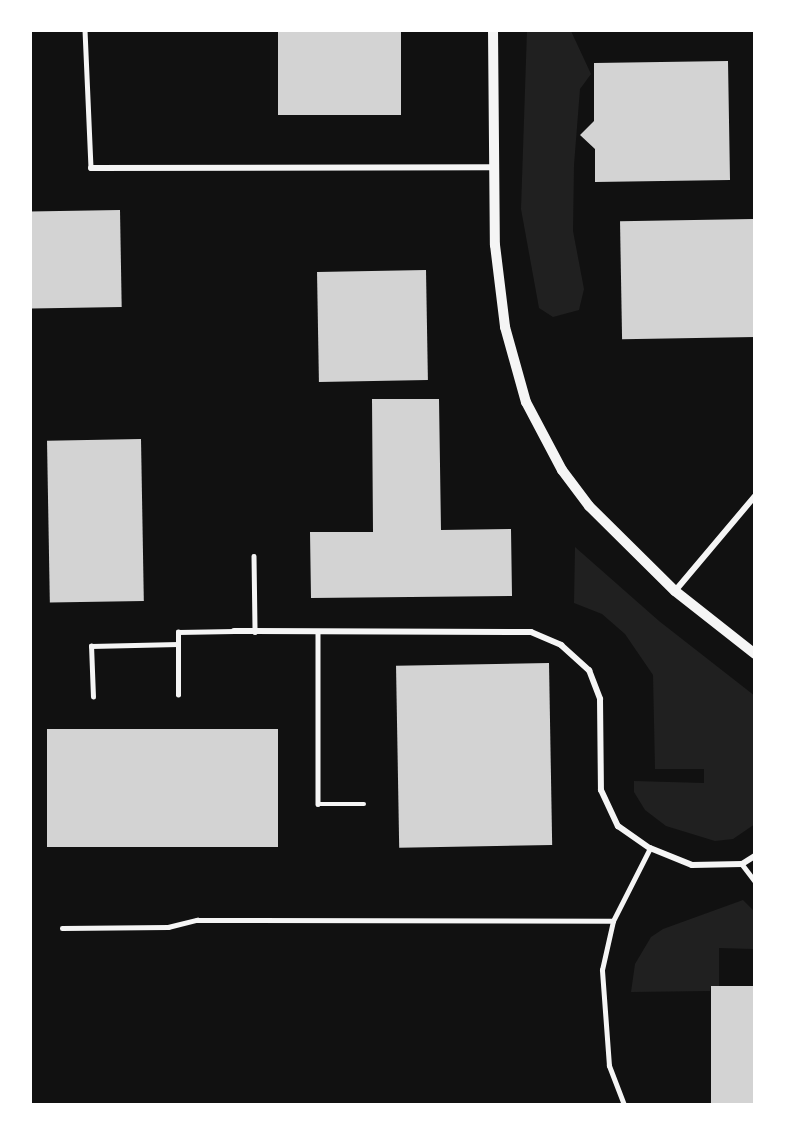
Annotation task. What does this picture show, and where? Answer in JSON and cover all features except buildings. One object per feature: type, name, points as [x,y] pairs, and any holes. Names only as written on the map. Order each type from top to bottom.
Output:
[{"type":"street","points":[[493,30],[493,167],[500,297],[514,365],[526,402],[562,470],[589,506],[675,591],[755,654]]},
{"type":"street","points":[[91,168],[493,167]]},
{"type":"street","points":[[675,591],[755,496]]},
{"type":"street","points":[[234,632],[531,632],[561,645],[589,670],[600,699],[601,790],[618,826],[650,849],[692,865],[742,864],[755,856]]},
{"type":"lane","points":[[85,30],[91,168]]},
{"type":"lane","points":[[254,556],[255,632]]},
{"type":"lane","points":[[178,695],[178,632],[234,632]]},
{"type":"lane","points":[[318,632],[318,804],[364,804]]},
{"type":"lane","points":[[93,697],[91,645],[178,644]]},
{"type":"lane","points":[[624,1105],[609,1066],[602,970],[613,921],[650,849]]},
{"type":"lane","points":[[742,864],[755,881]]},
{"type":"lane","points":[[62,928],[168,927],[197,920],[613,921]]},
{"type":"shaded area","points":[[527,30],[571,31],[591,74],[580,89],[574,165],[573,231],[584,289],[579,310],[553,317],[539,308],[521,209]]},
{"type":"shaded area","points":[[575,547],[659,621],[755,696],[755,824],[733,839],[715,841],[666,826],[645,810],[634,792],[634,781],[704,783],[704,769],[655,769],[653,675],[625,634],[602,614],[574,603]]},
{"type":"shaded area","points":[[743,900],[755,912],[755,986],[753,949],[719,948],[719,986],[711,986],[710,991],[631,992],[635,964],[651,937],[663,929]]}]
